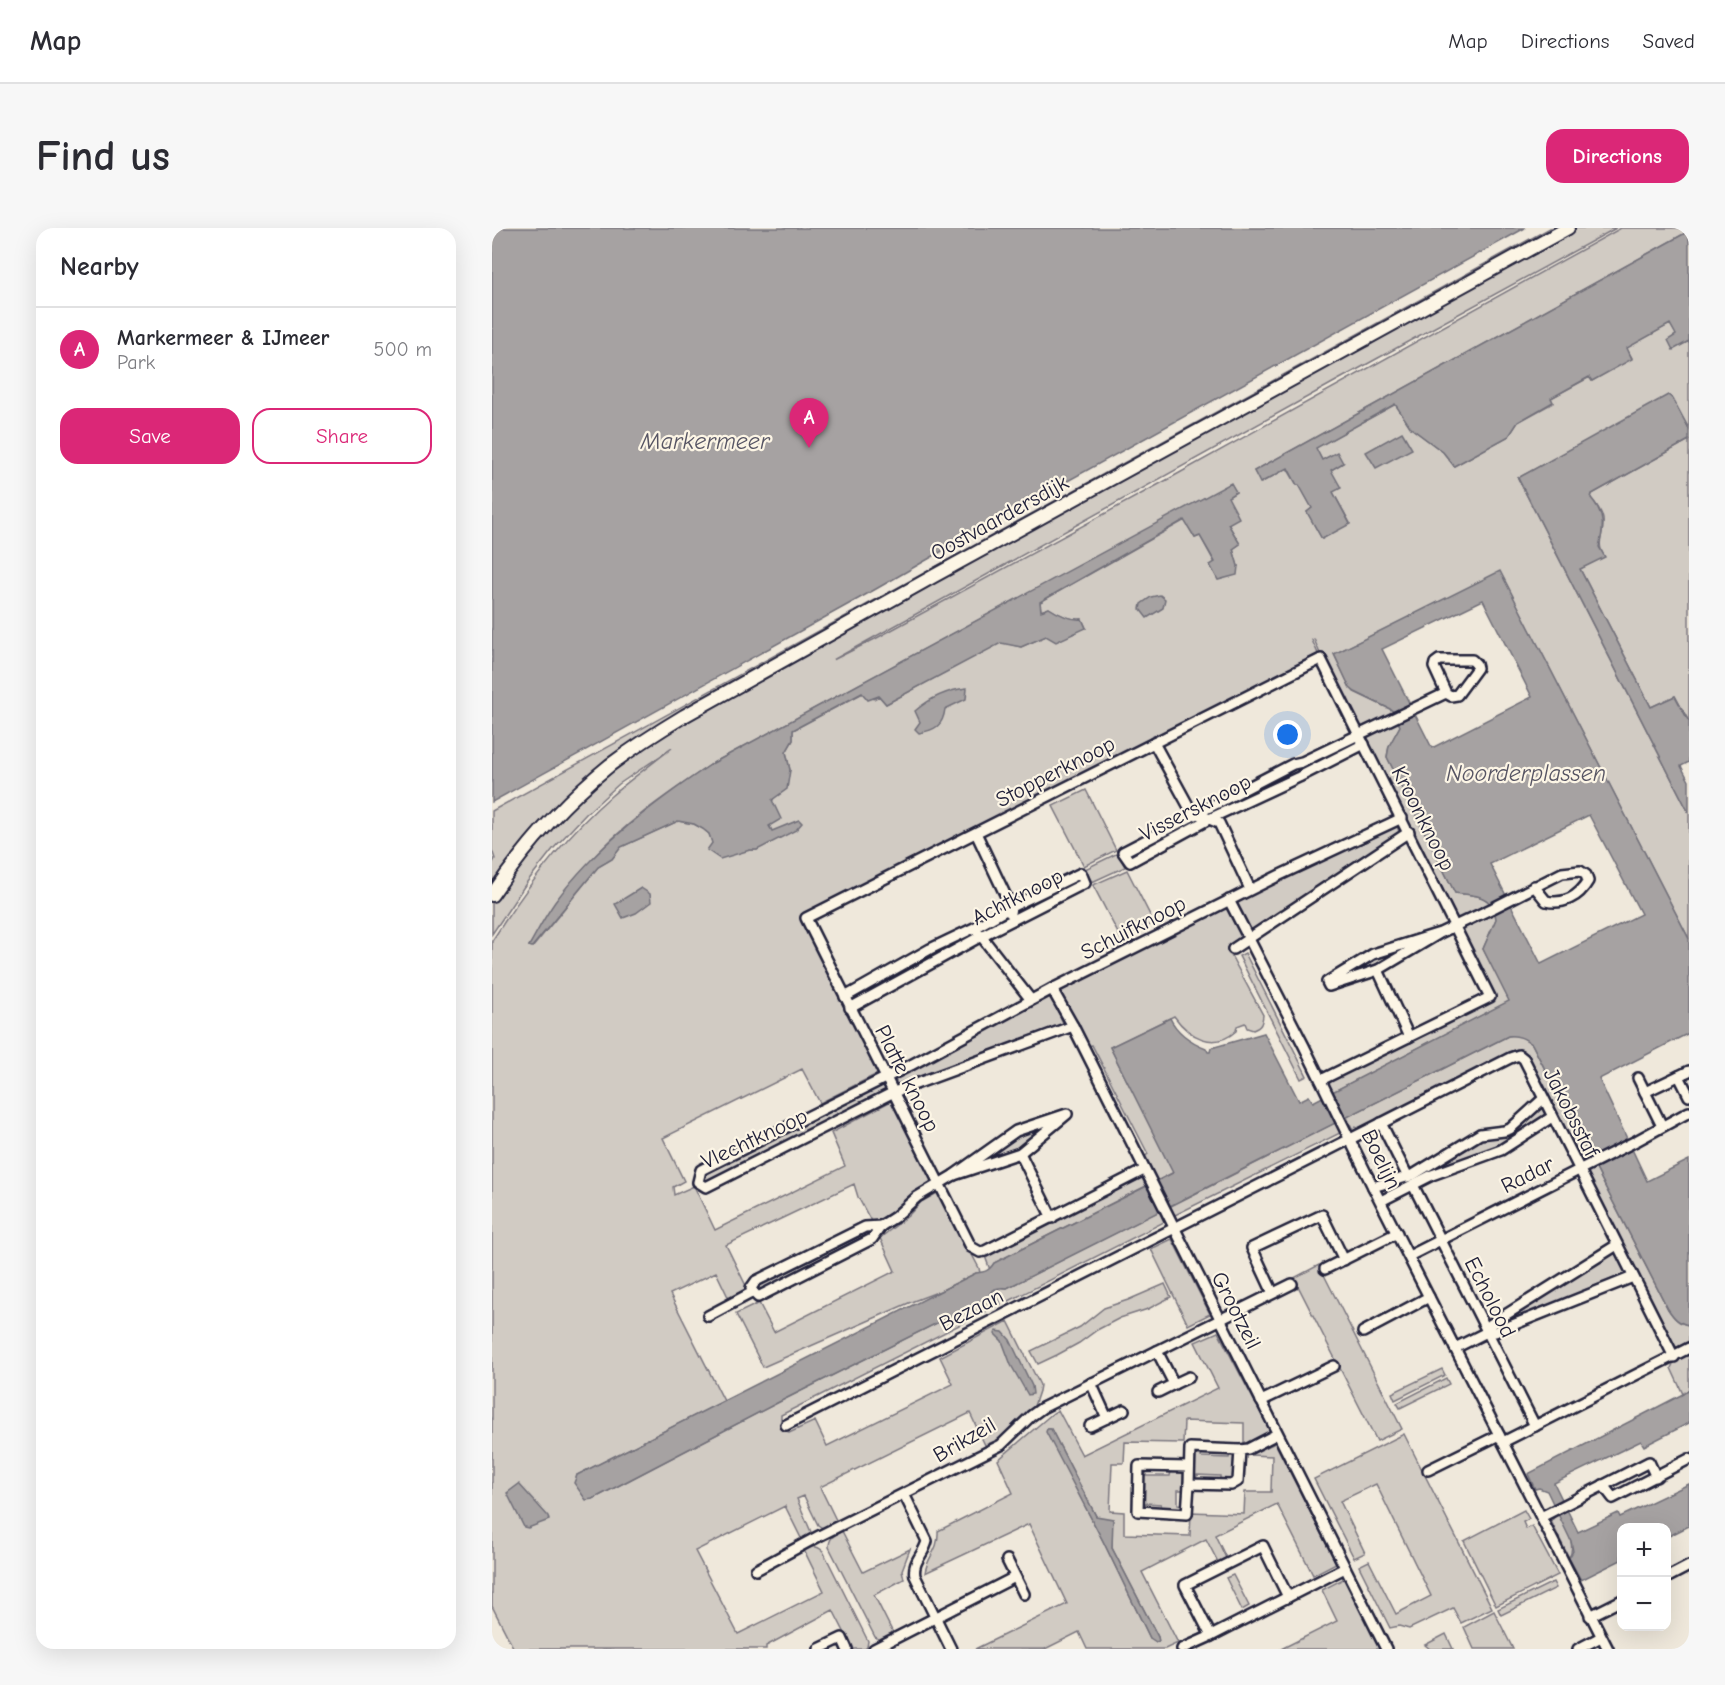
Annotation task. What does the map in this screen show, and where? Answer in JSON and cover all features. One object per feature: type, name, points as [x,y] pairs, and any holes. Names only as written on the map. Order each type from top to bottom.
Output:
[{"type":"main road","name":"Oostvaardersdijk","points":[[492,895],[537,837],[564,807],[611,765],[644,740],[923,582],[1568,228]]},
{"type":"street","name":"Kroonknoop","points":[[1321,659],[1490,997],[1409,1036]]},
{"type":"street","name":"Stopperknoop","points":[[806,918],[1321,659]]},
{"type":"street","points":[[1439,660],[1472,660],[1477,668],[1457,695],[1451,696],[1446,693],[1434,667],[1435,663],[1439,660]]},
{"type":"street","points":[[1362,739],[1397,717],[1446,693]]},
{"type":"street","name":"Vissersknoop","points":[[1362,739],[1299,777],[1209,819],[1130,862],[1124,852],[1293,764],[1362,739]]},
{"type":"street","points":[[1154,743],[1189,807],[1198,814],[1219,823],[1250,890]]},
{"type":"street","name":"Schuifknoop","points":[[885,1078],[1030,1000],[1229,900],[1402,818]]},
{"type":"street","points":[[1233,949],[1409,832]]},
{"type":"street","points":[[975,833],[1011,907],[1010,921]]},
{"type":"street","points":[[1440,933],[1378,970],[1329,986],[1327,981],[1373,954],[1440,933],[1493,908],[1534,886],[1562,873],[1573,870],[1581,871],[1586,875],[1588,881],[1579,893],[1558,902],[1546,900],[1534,886]]},
{"type":"street","name":"Achtknoop","points":[[845,997],[930,949],[1081,873],[1085,884],[982,935],[850,1008]]},
{"type":"street","name":"Boelijn","points":[[1229,900],[1608,1649]]},
{"type":"street","name":"Platte knoop","points":[[806,918],[971,1247],[980,1252],[985,1251],[1052,1218]]},
{"type":"street","points":[[974,928],[982,935],[1030,1000]]},
{"type":"street","points":[[1323,1084],[1409,1036],[1378,970]]},
{"type":"street","name":"Grootzeil","points":[[1052,989],[1073,1026],[1386,1649]]},
{"type":"street","points":[[894,1092],[1073,1026]]},
{"type":"street","name":"Jakobsstaf","points":[[1350,1139],[1519,1055],[1524,1059],[1552,1117],[1583,1167],[1617,1245],[1674,1356]]},
{"type":"street","points":[[1645,1092],[1689,1071]]},
{"type":"street","points":[[1679,1076],[1689,1096]]},
{"type":"street","name":"Vlechtknoop","points":[[885,1078],[701,1170],[698,1182],[706,1187],[894,1092]]},
{"type":"street","points":[[1638,1078],[1662,1126]]},
{"type":"street","points":[[1381,1202],[1423,1170],[1480,1134],[1510,1129],[1543,1100]]},
{"type":"street","name":"Radar","points":[[1409,1256],[1689,1112]]},
{"type":"street","points":[[881,1226],[865,1227],[756,1281],[752,1288],[753,1292],[758,1297],[872,1239],[881,1226],[896,1217],[916,1197],[954,1175],[1016,1131],[1067,1114],[1020,1153],[954,1175]]},
{"type":"street","points":[[1373,1186],[1410,1181],[1432,1175],[1501,1150],[1552,1117]]},
{"type":"street","name":"Echolood","points":[[1381,1123],[1535,1426]]},
{"type":"street","name":"Bezaan","points":[[786,1425],[1350,1139]]},
{"type":"street","points":[[1020,1153],[1052,1218],[1146,1173]]},
{"type":"street","points":[[1273,1293],[1252,1248],[1286,1231],[1322,1215],[1344,1260]]},
{"type":"street","points":[[1325,1269],[1397,1233]]},
{"type":"street","points":[[1487,1332],[1491,1324],[1617,1245]]},
{"type":"street","points":[[1455,1348],[1487,1332],[1495,1332],[1633,1277]]},
{"type":"street","name":"Brikzeil","points":[[756,1570],[1001,1445],[1042,1408],[1292,1284]]},
{"type":"street","points":[[708,1316],[753,1292]]},
{"type":"street","points":[[1362,1332],[1429,1297]]},
{"type":"street","points":[[1428,1470],[1501,1438],[1535,1426],[1689,1348]]},
{"type":"street","points":[[1157,1351],[1173,1384]]},
{"type":"street","points":[[1261,1401],[1334,1366]]},
{"type":"street","points":[[1158,1392],[1189,1377]]},
{"type":"street","points":[[1091,1383],[1107,1418]]},
{"type":"street","points":[[1090,1426],[1124,1410]]},
{"type":"street","points":[[1189,1467],[1138,1466],[1138,1511],[1186,1514],[1189,1484],[1190,1448],[1248,1449],[1277,1434]]},
{"type":"street","points":[[1189,1484],[1231,1485],[1238,1481],[1240,1450]]},
{"type":"street","points":[[1604,1485],[1613,1498],[1689,1460]]},
{"type":"street","points":[[1541,1517],[1649,1462],[1656,1477]]},
{"type":"street","points":[[904,1494],[927,1541],[927,1545],[916,1561],[915,1576],[951,1649]]},
{"type":"street","points":[[1211,1636],[1185,1585],[1263,1546],[1288,1597]]},
{"type":"street","points":[[1007,1560],[1024,1594]]},
{"type":"street","points":[[1668,1577],[1689,1566]]},
{"type":"street","points":[[1182,1649],[1346,1568]]},
{"type":"street","points":[[875,1649],[1015,1576]]},
{"type":"street","points":[[1590,1616],[1617,1602]]},
{"type":"street","points":[[1578,1649],[1601,1637]]},
{"type":"street","points":[[819,1649],[842,1638],[847,1649]]},
{"type":"shaded area","points":[[1550,228],[1561,228],[638,740],[492,888],[492,864],[495,859],[492,850],[492,811]]},
{"type":"shaded area","points":[[1575,228],[1616,228],[833,660],[1174,476],[1621,228],[1689,228],[1689,231],[1254,471],[1261,483],[1287,468],[1312,508],[1307,512],[1322,539],[1350,523],[1333,492],[1331,470],[1343,463],[1322,460],[1315,448],[1396,404],[1411,428],[1443,452],[1454,466],[1509,436],[1518,422],[1553,403],[1551,398],[1590,377],[1592,381],[1632,358],[1626,348],[1670,324],[1677,335],[1673,349],[1689,341],[1689,429],[1670,396],[1518,478],[1689,813],[1689,939],[1500,572],[1334,654],[1354,692],[1395,713],[1363,729],[1356,722],[1314,639],[1312,640],[1319,656],[803,918],[881,1072],[820,1103],[802,1069],[663,1138],[684,1181],[673,1187],[674,1195],[694,1186],[715,1230],[845,1166],[831,1133],[891,1101],[932,1177],[930,1182],[893,1212],[872,1223],[858,1197],[854,1184],[726,1245],[750,1294],[731,1303],[716,1272],[670,1294],[724,1401],[577,1475],[593,1499],[779,1402],[987,1298],[994,1288],[1001,1304],[781,1415],[781,1420],[789,1433],[815,1421],[827,1446],[953,1384],[940,1357],[1008,1321],[1040,1385],[1034,1406],[1025,1421],[998,1440],[985,1445],[970,1413],[820,1487],[838,1524],[824,1529],[818,1525],[804,1496],[797,1499],[811,1532],[803,1542],[785,1506],[695,1551],[738,1634],[824,1591],[804,1550],[814,1547],[821,1549],[868,1641],[865,1649],[853,1649],[833,1610],[766,1646],[766,1649],[514,1649],[492,1606],[492,941],[518,901],[561,846],[611,796],[672,748],[619,784],[586,814],[553,849],[527,882],[492,934],[492,902],[547,832],[576,801],[610,771],[684,720],[1341,357],[1368,346],[1404,323]],"holes":[[[1231,484],[1236,492],[1228,497],[1228,524],[1240,544],[1233,549],[1238,566],[1215,563],[1200,536],[1195,538],[1185,520],[1040,602],[1041,611],[1049,608],[1073,619],[1082,619],[1086,628],[1046,636],[1021,647],[1001,642],[886,704],[879,696],[874,699],[863,693],[793,730],[793,740],[786,752],[790,770],[770,808],[769,824],[772,831],[757,850],[713,843],[709,834],[703,829],[694,824],[678,821],[621,847],[612,859],[598,867],[533,947],[529,946],[570,886],[614,837],[645,811],[713,763]]]},
{"type":"shaded area","points":[[1689,440],[1689,722],[1675,696],[1651,707],[1580,569],[1604,557],[1600,546],[1603,519],[1591,498],[1592,494]]},
{"type":"shaded area","points":[[1398,721],[1400,726],[1389,746],[1387,757],[1455,893],[1484,898],[1490,904],[1461,919],[1455,917],[1368,744],[1368,736]]},
{"type":"shaded area","points":[[1086,790],[1116,850],[1084,866],[1053,806]]},
{"type":"shaded area","points":[[1396,824],[1400,834],[1254,930],[1248,928],[1237,905],[1240,898]]},
{"type":"shaded area","points":[[1118,853],[1125,867],[1092,882],[1085,869]]},
{"type":"shaded area","points":[[1127,870],[1154,923],[1121,939],[1093,885]]},
{"type":"shaded area","points":[[1220,907],[1228,909],[1242,933],[1241,937],[1227,948],[1263,1015],[1262,1023],[1253,1030],[1247,1028],[1245,1023],[1237,1026],[1236,1031],[1228,1037],[1211,1041],[1194,1035],[1174,1016],[1110,1047],[1174,1172],[1155,1182],[1143,1158],[1148,1154],[1092,1045],[1086,1047],[1061,994],[1063,987]]},
{"type":"shaded area","points":[[1495,913],[1496,919],[1483,949],[1510,1001],[1333,1092],[1329,1080],[1494,997],[1495,994],[1463,933],[1465,927]]},
{"type":"shaded area","points":[[1422,940],[1382,966],[1331,982],[1374,956]]},
{"type":"shaded area","points":[[1245,953],[1307,1076],[1301,1079],[1239,956]]},
{"type":"shaded area","points":[[1044,996],[1051,996],[1063,1023],[1061,1027],[898,1086],[894,1077]]},
{"type":"shaded area","points":[[1515,1035],[1532,1044],[1590,1158],[1584,1162],[1580,1161],[1521,1052],[1358,1131],[1356,1127],[1352,1128],[1347,1117],[1508,1036]]},
{"type":"shaded area","points":[[881,1083],[886,1083],[888,1090],[886,1092],[708,1182],[703,1180],[704,1172]]},
{"type":"shaded area","points":[[1540,1105],[1543,1106],[1548,1117],[1500,1147],[1417,1182],[1414,1177],[1481,1138],[1505,1134]]},
{"type":"shaded area","points":[[1058,1119],[1017,1152],[966,1168],[1016,1134]]},
{"type":"shaded area","points":[[1335,1123],[1340,1133],[1173,1216],[1169,1207]]},
{"type":"shaded area","points":[[1594,1165],[1668,1309],[1677,1320],[1689,1325],[1689,1341],[1678,1347],[1673,1346],[1586,1173],[1587,1169]]},
{"type":"shaded area","points":[[1141,1176],[1146,1186],[994,1263],[990,1270],[985,1256]]},
{"type":"shaded area","points":[[939,1192],[980,1273],[763,1367],[736,1314],[759,1303],[774,1332],[895,1271],[880,1238],[908,1216],[921,1202]]},
{"type":"shaded area","points":[[1159,1211],[1164,1222],[1007,1302],[997,1287],[1007,1288]]},
{"type":"shaded area","points":[[865,1231],[868,1236],[857,1245],[757,1292],[758,1284]]},
{"type":"shaded area","points":[[1172,1239],[1210,1314],[1188,1325],[1151,1249]]},
{"type":"shaded area","points":[[1614,1251],[1627,1271],[1627,1276],[1497,1327]]},
{"type":"shaded area","points":[[1319,1265],[1402,1429],[1377,1441],[1294,1278]]},
{"type":"shaded area","points":[[1165,1284],[1171,1297],[1148,1309],[1120,1318],[1038,1364],[1031,1351],[1080,1327],[1104,1308]]},
{"type":"shaded area","points":[[1218,1332],[1271,1433],[1244,1444],[1244,1423],[1184,1421],[1183,1443],[1125,1442],[1124,1463],[1112,1463],[1110,1511],[1124,1512],[1124,1534],[1190,1536],[1191,1512],[1244,1514],[1245,1492],[1271,1492],[1272,1456],[1250,1455],[1275,1443],[1336,1563],[1313,1575],[1277,1504],[1215,1535],[1227,1560],[1219,1564],[1206,1539],[1142,1572],[1178,1643],[1165,1649],[1087,1649],[1079,1632],[1045,1649],[975,1649],[1067,1604],[1029,1524],[925,1573],[937,1544],[938,1531],[1013,1493],[998,1460],[1058,1410],[1082,1455],[1218,1388],[1195,1342]],"holes":[[[1051,1429],[1112,1542],[1112,1548],[1158,1637],[1150,1638],[1047,1432]]]},
{"type":"shaded area","points":[[1689,1352],[1689,1389],[1683,1394],[1671,1368],[1675,1360]]},
{"type":"shaded area","points":[[1442,1369],[1445,1375],[1395,1400],[1392,1393]]},
{"type":"shaded area","points":[[1446,1378],[1449,1384],[1400,1408],[1397,1403]]},
{"type":"shaded area","points":[[1404,1434],[1492,1608],[1461,1623],[1453,1608],[1409,1629],[1399,1626],[1390,1628],[1359,1566],[1369,1561],[1396,1614],[1431,1596],[1376,1484],[1340,1501],[1365,1553],[1354,1558],[1314,1479]]},
{"type":"shaded area","points":[[1201,1451],[1201,1457],[1229,1458],[1230,1452],[1235,1453],[1234,1480],[1220,1482],[1220,1476],[1197,1475],[1196,1480],[1193,1478],[1194,1452]]},
{"type":"shaded area","points":[[1146,1470],[1146,1476],[1170,1476],[1171,1471],[1184,1473],[1186,1490],[1178,1490],[1178,1504],[1185,1505],[1184,1507],[1161,1509],[1161,1504],[1145,1503],[1144,1508],[1142,1507],[1143,1472]]},
{"type":"shaded area","points":[[1524,1510],[1529,1519],[1523,1522],[1526,1529],[1532,1526],[1558,1575],[1496,1606],[1464,1541]]},
{"type":"shaded area","points":[[1558,1513],[1571,1541],[1569,1558],[1551,1521]]},
{"type":"shaded area","points":[[842,1531],[863,1572],[910,1549],[902,1570],[904,1579],[874,1595],[894,1635],[882,1641],[875,1637],[829,1547],[831,1539]]},
{"type":"shaded area","points":[[1233,1575],[1249,1606],[1242,1610],[1226,1578]]},
{"type":"shaded area","points":[[1345,1578],[1380,1649],[1281,1649],[1337,1621],[1322,1590]]},
{"type":"shaded area","points":[[1553,1582],[1556,1588],[1501,1615],[1498,1609]]},
{"type":"shaded area","points":[[1494,1611],[1513,1649],[1474,1649],[1464,1627]]},
{"type":"shaded area","points":[[1446,1634],[1453,1649],[1430,1649],[1425,1645]]},
{"type":"water","name":"Markermeer","points":[[492,228],[1525,228],[492,802]]},
{"type":"water","points":[[1689,231],[1689,341],[1673,350],[1668,340],[1676,335],[1670,324],[1627,348],[1632,359],[1592,381],[1589,377],[1551,398],[1553,402],[1518,422],[1509,436],[1454,466],[1443,452],[1411,428],[1395,404],[1316,448],[1322,460],[1337,452],[1343,463],[1331,470],[1341,488],[1333,492],[1350,524],[1322,539],[1307,512],[1312,508],[1288,468],[1260,483],[1254,471]]},
{"type":"water","points":[[1668,395],[1673,399],[1689,429],[1689,440],[1592,494],[1591,498],[1601,516],[1602,534],[1599,547],[1605,557],[1580,569],[1651,707],[1675,696],[1689,722],[1689,762],[1681,766],[1689,781],[1689,813],[1518,478]]},
{"type":"water","points":[[1402,432],[1412,449],[1376,468],[1366,452]]},
{"type":"water","points":[[1231,483],[1236,492],[1228,497],[1239,518],[1228,524],[1240,544],[1233,549],[1238,566],[1237,575],[1218,580],[1210,565],[1215,562],[1200,536],[1195,538],[1184,520],[1040,602],[1041,611],[1049,608],[1073,619],[1082,619],[1086,628],[1056,642],[1046,636],[1021,647],[1001,643],[886,704],[879,696],[868,700],[862,693],[793,730],[793,740],[786,752],[790,770],[787,789],[772,800],[781,819],[769,826],[772,831],[799,820],[802,823],[796,830],[757,850],[720,859],[707,850],[712,843],[709,834],[694,824],[678,821],[621,847],[612,859],[598,867],[532,947],[529,946],[544,918],[571,881],[608,843],[670,793],[713,763]]},
{"type":"water","name":"Noorderplassen","points":[[1500,571],[1689,939],[1689,1033],[1599,1079],[1647,1181],[1689,1160],[1689,1325],[1677,1320],[1668,1309],[1532,1044],[1521,1037],[1508,1036],[1007,1288],[995,1289],[987,1298],[779,1402],[593,1499],[586,1500],[574,1483],[577,1475],[976,1273],[986,1271],[994,1263],[1173,1173],[1110,1047],[1170,1018],[1181,1033],[1206,1048],[1208,1052],[1211,1048],[1264,1033],[1299,1101],[1309,1096],[1313,1102],[1509,1001],[1483,949],[1496,919],[1496,912],[1492,904],[1484,898],[1455,893],[1387,757],[1389,746],[1400,726],[1395,713],[1350,688],[1334,654]],"holes":[[[1483,600],[1532,697],[1432,748],[1382,649]],[[1589,815],[1641,914],[1541,964],[1490,864]]]},
{"type":"water","points":[[1160,595],[1165,599],[1163,608],[1147,618],[1140,609],[1141,604],[1151,597]]},
{"type":"water","points":[[967,688],[966,699],[945,709],[942,720],[937,726],[919,733],[915,729],[920,722],[915,711],[920,707],[946,693]]},
{"type":"water","points":[[641,888],[650,894],[651,902],[636,913],[623,918],[615,904]]},
{"type":"water","points":[[996,1331],[1003,1332],[1010,1340],[1032,1386],[1033,1394],[1028,1395],[1011,1365],[1002,1341],[995,1334]]},
{"type":"water","points":[[1689,1389],[1689,1423],[1644,1446],[1641,1441],[1554,1483],[1578,1532],[1618,1513],[1620,1517],[1689,1484],[1689,1526],[1671,1535],[1671,1523],[1617,1523],[1617,1562],[1581,1580],[1569,1558],[1573,1551],[1571,1541],[1547,1491],[1535,1489],[1528,1474]]},
{"type":"water","points":[[1047,1429],[1051,1429],[1096,1516],[1113,1519],[1112,1548],[1159,1641],[1156,1642],[1150,1638],[1046,1432]]},
{"type":"water","points":[[519,1484],[549,1520],[528,1528],[524,1527],[507,1493]]},
{"type":"place","name":"Markermeer & IJmeer","points":[[809,448]]}]
